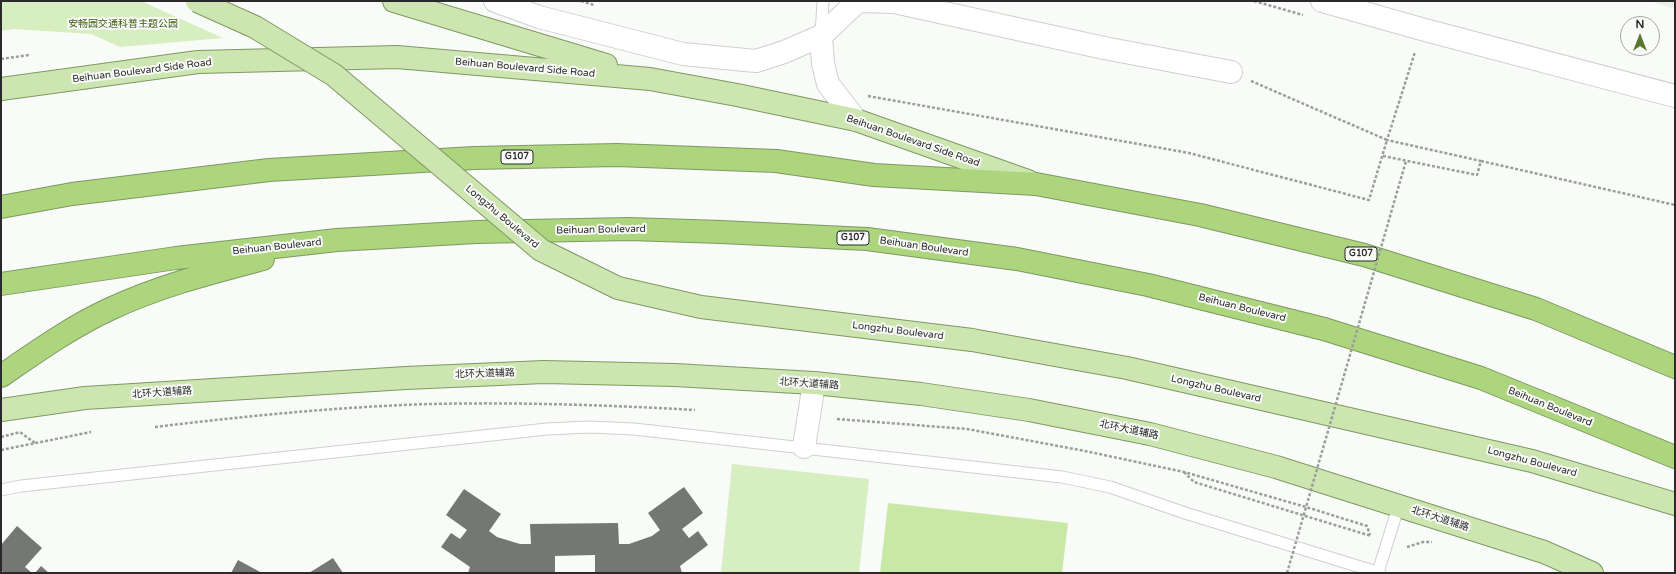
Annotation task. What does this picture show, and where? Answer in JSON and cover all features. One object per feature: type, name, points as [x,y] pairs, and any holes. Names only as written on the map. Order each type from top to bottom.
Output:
[{"type":"highway","name":"G107","points":[[1,207],[72,194],[269,170],[474,158],[617,155],[776,161],[874,175],[1036,184],[1200,215],[1364,255],[1536,309],[1675,367]]},
{"type":"highway","points":[[1,192],[72,194]]},
{"type":"highway","name":"Beihuan Boulevard","points":[[1,284],[176,258],[336,240],[476,232],[636,229],[867,239],[1017,259],[1148,285],[1324,329],[1481,378],[1675,458]]},
{"type":"highway","points":[[1,376],[54,340],[109,310],[144,294],[188,279],[336,240]]},
{"type":"main road","name":"Longzhu Boulevard","points":[[196,1],[255,27],[334,75],[541,250],[618,288],[701,307],[972,340],[1127,368],[1532,460],[1675,504]]},
{"type":"main road","points":[[394,1],[650,79]]},
{"type":"main road","name":"Beihuan Boulevard Side Road","points":[[1,89],[198,62],[398,56],[650,79],[737,95],[856,120],[1036,184]]},
{"type":"main road","name":"北环大道辅路","points":[[1,410],[93,398],[406,378],[544,372],[675,375],[814,383],[921,394],[1022,408],[1150,434],[1276,467],[1399,505],[1544,552],[1592,573]]},
{"type":"street","points":[[495,1],[539,16],[691,54],[756,61],[784,52],[821,36],[858,1]]},
{"type":"street","points":[[862,1],[894,2],[1104,48],[1231,72]]},
{"type":"street","points":[[1322,1],[1425,30],[1675,96]]},
{"type":"street","points":[[821,36],[823,62],[828,84],[856,120]]},
{"type":"street","points":[[804,447],[814,383]]},
{"type":"lane","points":[[821,36],[823,1]]},
{"type":"lane","points":[[1,490],[21,486],[554,429],[589,427],[634,429],[1062,476],[1110,486],[1186,513],[1379,573],[1399,505]]},
{"type":"path","points":[[864,93],[870,97],[1189,153],[1369,200],[1416,47]]},
{"type":"path","points":[[1,58],[29,55]]},
{"type":"path","points":[[1231,72],[1387,140],[1675,204]]},
{"type":"path","points":[[1383,156],[1477,175],[1481,161]]},
{"type":"path","points":[[1287,573],[1406,161]]},
{"type":"path","points":[[155,427],[278,413],[429,404],[585,404],[695,410]]},
{"type":"path","points":[[837,419],[967,429],[1184,472],[1367,526],[1371,536],[1194,482],[1184,472]]},
{"type":"path","points":[[1,437],[20,432],[35,443]]},
{"type":"path","points":[[1,450],[91,432]]},
{"type":"shaded area","points":[[1649,1],[1675,1],[1675,9]]},
{"type":"shaded area","points":[[888,503],[1068,523],[1062,573],[880,573]]},
{"type":"green space","name":"安畅园交通科普主题公园","points":[[1,1],[141,1],[223,38],[120,47],[91,34],[14,29],[1,31]]},
{"type":"green space","points":[[732,464],[869,479],[859,573],[721,573]]},
{"type":"building","points":[[684,487],[703,513],[682,529],[689,538],[698,531],[708,545],[680,566],[682,573],[595,573],[595,555],[555,556],[555,573],[468,573],[470,567],[441,547],[451,533],[460,539],[467,530],[446,515],[464,489],[501,514],[489,531],[497,537],[520,544],[531,544],[530,524],[618,523],[619,544],[629,544],[652,536],[660,530],[648,513]]},
{"type":"building","points":[[17,526],[42,548],[25,567],[32,573],[4,573],[1,570],[1,545]]},
{"type":"building","points":[[333,558],[343,573],[309,573]]},
{"type":"building","points":[[238,560],[262,573],[231,573]]},
{"type":"building","points":[[41,566],[49,573],[35,573]]}]
